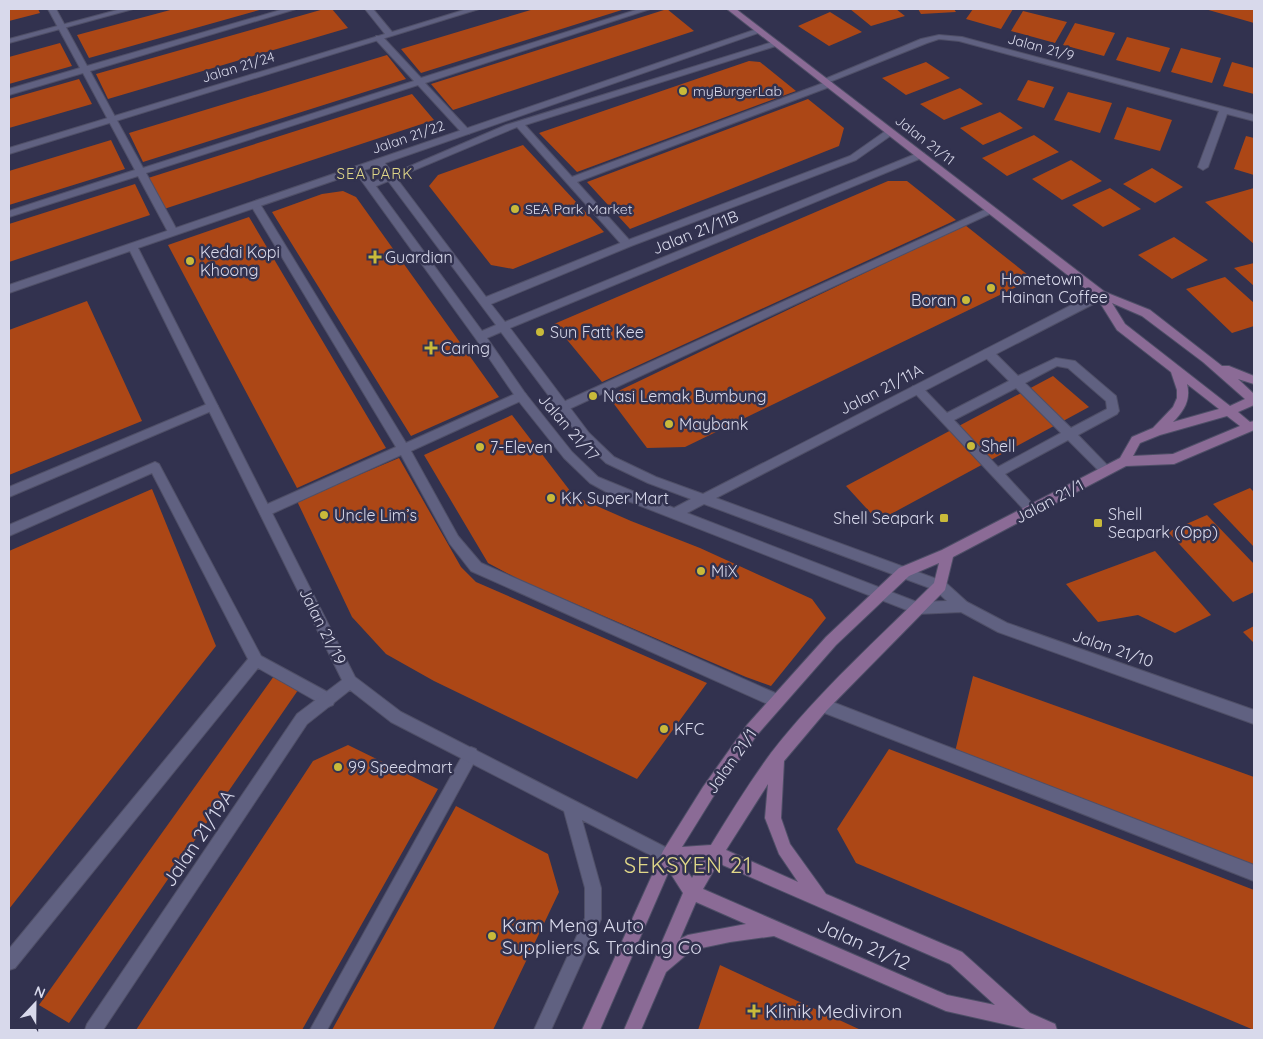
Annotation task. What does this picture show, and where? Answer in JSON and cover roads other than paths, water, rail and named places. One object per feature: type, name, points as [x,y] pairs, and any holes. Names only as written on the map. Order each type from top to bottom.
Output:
[{"type":"street","points":[[52,9],[173,232]]},
{"type":"street","points":[[9,41],[129,9]]},
{"type":"street","points":[[9,92],[292,9]]},
{"type":"street","points":[[369,9],[390,35]]},
{"type":"street","name":"Jalan 21/24","points":[[9,151],[475,9]]},
{"type":"street","points":[[9,214],[646,9]]},
{"type":"street","name":"Jalan 21/11","points":[[731,9],[1101,295],[1146,313],[1207,359],[1254,400]]},
{"type":"street","name":"Jalan 21/22","points":[[9,289],[760,31]]},
{"type":"street","name":"Jalan 21/9","points":[[571,181],[827,83],[924,41],[939,37],[959,39],[1254,118]]},
{"type":"street","points":[[379,38],[466,132]]},
{"type":"street","points":[[371,184],[519,124],[776,43]]},
{"type":"street","points":[[1203,167],[1224,110]]},
{"type":"street","points":[[502,119],[509,128]]},
{"type":"street","points":[[519,124],[628,244]]},
{"type":"street","name":"Jalan 21/11B","points":[[485,302],[628,244],[853,158],[890,132]]},
{"type":"street","name":"Jalan 21/11B","points":[[480,336],[921,155]]},
{"type":"street","name":"Jalan 21/17","points":[[379,162],[585,436],[610,460],[652,480],[940,586]]},
{"type":"street","name":"Jalan 21/17","points":[[358,169],[371,184],[521,396],[568,455],[594,480],[916,608]]},
{"type":"street","points":[[255,204],[404,450],[454,540],[476,567],[777,701]]},
{"type":"street","points":[[563,407],[991,210]]},
{"type":"street","name":"Jalan 21/19","points":[[132,246],[350,682],[396,717],[668,856]]},
{"type":"street","name":"Jalan 21/11","points":[[1101,295],[1121,327],[1229,411],[1252,426]]},
{"type":"street","name":"Jalan 21/11A","points":[[676,513],[1101,295]]},
{"type":"street","points":[[988,353],[1106,470]]},
{"type":"street","points":[[1207,359],[1234,374],[1254,380]]},
{"type":"street","points":[[946,419],[1056,362],[1071,364],[1112,399],[1113,411],[997,473]]},
{"type":"street","points":[[1157,431],[1180,407],[1184,395],[1183,386],[1175,369]]},
{"type":"street","points":[[917,389],[1032,510]]},
{"type":"street","points":[[265,511],[521,396]]},
{"type":"street","points":[[1124,462],[1136,440],[1157,431],[1229,411],[1254,400]]},
{"type":"street","points":[[9,492],[212,406]]},
{"type":"street","name":"Jalan 21/1","points":[[591,1030],[668,856],[708,792],[752,730],[777,701],[831,641],[881,593],[904,572],[947,554],[1106,470],[1124,462],[1174,459],[1252,426]]},
{"type":"street","points":[[9,531],[155,467],[256,660],[328,700]]},
{"type":"street","points":[[632,1030],[692,892],[739,813],[777,758],[822,705],[916,608],[940,586],[947,554]]},
{"type":"street","name":"Jalan 21/10","points":[[940,586],[962,606],[1004,628],[1254,717]]},
{"type":"street","points":[[916,608],[962,606]]},
{"type":"street","points":[[9,962],[256,660]]},
{"type":"street","name":"Jalan 21/19A","points":[[93,1030],[302,719],[350,682]]},
{"type":"street","points":[[822,705],[1254,873]]},
{"type":"street","points":[[318,1030],[471,754]]},
{"type":"street","points":[[777,758],[773,818],[784,849],[820,898]]},
{"type":"street","points":[[542,1030],[593,919],[593,888],[570,805]]},
{"type":"street","points":[[692,892],[668,856],[714,853]]},
{"type":"street","name":"Jalan 21/12","points":[[714,853],[956,958],[1024,1019]]},
{"type":"street","name":"Jalan 21/12","points":[[692,892],[946,1003],[1024,1019],[1049,1030]]},
{"type":"street","points":[[658,968],[688,943],[730,934],[775,928]]},
{"type":"place","name":"myBurgerLab","points":[[683,91]]},
{"type":"place","name":"SEA Park Market","points":[[515,209]]},
{"type":"place","name":"Guardian","points":[[375,257]]},
{"type":"place","name":"Kedai Kopi Khoong","points":[[190,261]]},
{"type":"place","name":"Hometown Hainan Coffee","points":[[991,288]]},
{"type":"place","name":"Boran","points":[[966,300]]},
{"type":"place","name":"Sun Fatt Kee","points":[[540,332]]},
{"type":"place","name":"Caring","points":[[431,348]]},
{"type":"place","name":"Nasi Lemak Bumbung","points":[[593,396]]},
{"type":"place","name":"Maybank","points":[[669,424]]},
{"type":"place","name":"Shell","points":[[971,446]]},
{"type":"place","name":"7-Eleven","points":[[480,447]]},
{"type":"place","name":"KK Super Mart","points":[[551,498]]},
{"type":"place","name":"Uncle Lim’s","points":[[324,515]]},
{"type":"place","name":"Shell Seapark","points":[[944,518]]},
{"type":"place","name":"Shell Seapark (Opp)","points":[[1098,523]]},
{"type":"place","name":"MiX","points":[[701,571]]},
{"type":"place","name":"KFC","points":[[664,729]]},
{"type":"place","name":"99 Speedmart","points":[[338,767]]},
{"type":"place","name":"Kam Meng Auto Suppliers & Trading Co","points":[[492,936]]},
{"type":"place","name":"Klinik Mediviron","points":[[754,1011]]},
{"type":"district","name":"SEA PARK","points":[[375,173]]},
{"type":"district","name":"SEKSYEN 21","points":[[688,865]]}]
